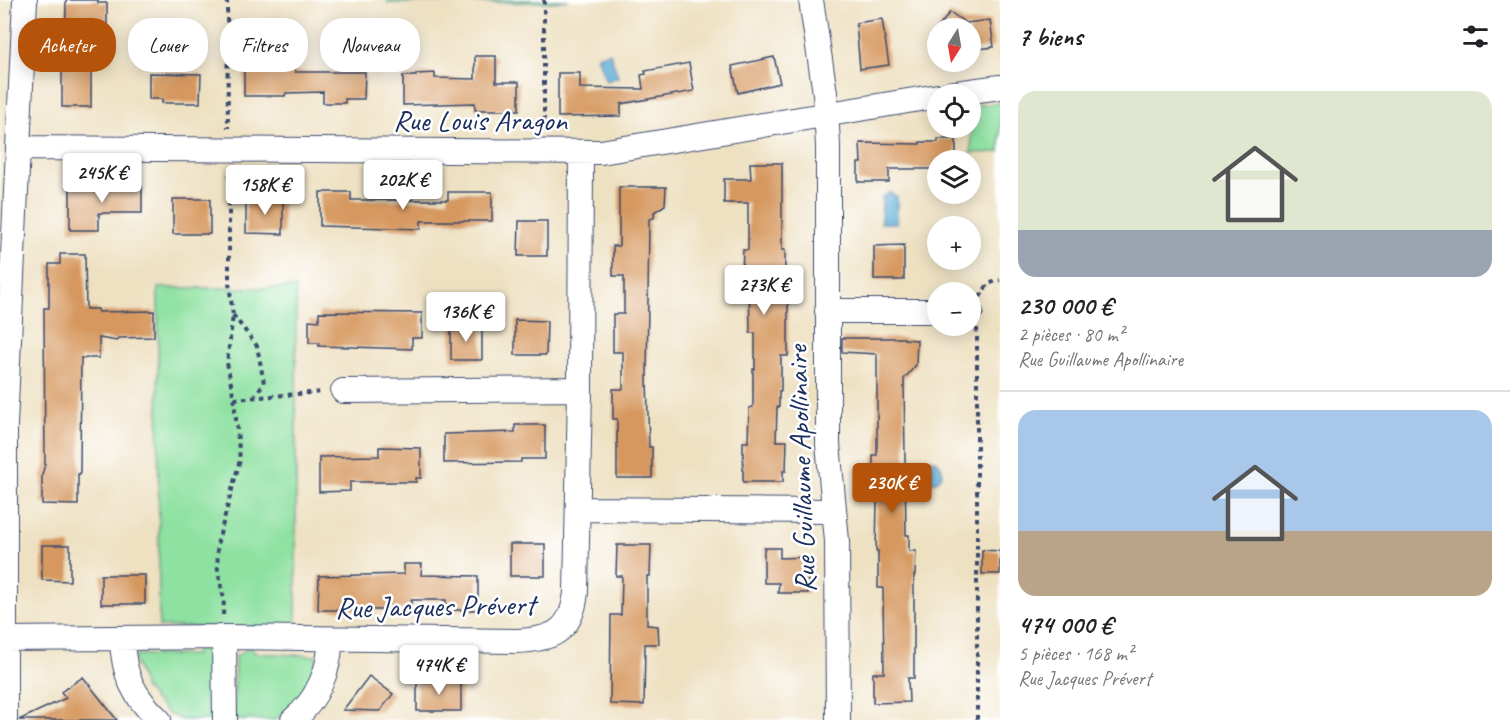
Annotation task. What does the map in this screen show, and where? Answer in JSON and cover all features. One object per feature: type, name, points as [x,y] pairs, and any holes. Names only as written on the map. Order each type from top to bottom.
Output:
[{"type":"street","points":[[6,720],[3,630],[5,425],[18,148],[10,95],[25,0]]},
{"type":"street","name":"Rue Guillaume Apollinaire","points":[[811,0],[827,113],[828,444],[837,541],[831,594],[838,720]]},
{"type":"street","points":[[981,90],[1000,87]]},
{"type":"street","name":"Rue Louis Aragon","points":[[18,148],[228,151],[581,152],[620,150],[927,98]]},
{"type":"street","name":"Rue Jacques Prévert","points":[[3,630],[123,639],[536,640],[557,633],[581,607],[578,509],[581,152]]},
{"type":"street","points":[[827,311],[927,311]]},
{"type":"street","points":[[343,391],[580,389]]},
{"type":"street","points":[[578,509],[834,511]]},
{"type":"street","points":[[224,638],[225,720]]},
{"type":"street","points":[[123,639],[127,677],[146,708],[159,720]]},
{"type":"street","points":[[293,720],[310,701],[326,671],[330,639]]},
{"type":"path","points":[[224,638],[221,627],[224,599],[217,557],[218,545],[240,460],[234,399],[227,363],[232,315],[229,283],[227,0]]},
{"type":"path","points":[[543,0],[545,152]]},
{"type":"path","points":[[981,293],[988,284],[1000,280]]},
{"type":"path","points":[[232,315],[257,346],[264,383],[254,396]]},
{"type":"path","points":[[974,336],[977,720]]},
{"type":"path","points":[[234,399],[343,391]]},
{"type":"green space","points":[[388,0],[569,0],[388,3]]},
{"type":"green space","points":[[1000,103],[1000,152],[981,153],[981,150],[971,150],[971,138],[981,138],[981,105]]},
{"type":"green space","points":[[158,288],[296,288],[296,627],[159,627]]},
{"type":"green space","points":[[250,647],[255,653],[316,656],[313,673],[303,693],[288,711],[273,720],[234,720],[235,657]]},
{"type":"green space","points":[[197,648],[210,651],[214,655],[218,720],[182,720],[169,714],[144,687],[134,659],[138,655],[195,655]]},
{"type":"water","points":[[610,52],[618,77],[606,81],[597,56]]},
{"type":"water","points":[[889,192],[897,197],[897,223],[881,223],[882,196],[885,197]]},
{"type":"water","points":[[930,459],[939,462],[942,471],[939,480],[930,483],[921,480],[918,471],[921,462]]},
{"type":"building","points":[[67,0],[98,0],[98,3],[107,3],[107,18],[66,18]]},
{"type":"building","points":[[950,12],[959,18],[946,18]]},
{"type":"building","points":[[882,19],[889,65],[860,69],[856,23]]},
{"type":"building","points":[[990,20],[994,47],[981,49],[981,21]]},
{"type":"building","points":[[475,56],[496,56],[496,82],[519,82],[519,110],[475,110],[475,103],[403,105],[403,76],[435,73],[435,78],[475,79]]},
{"type":"building","points":[[774,57],[780,83],[738,93],[732,66]]},
{"type":"building","points":[[689,63],[694,91],[621,104],[621,116],[558,117],[558,73],[580,73],[580,88],[643,89],[641,75],[646,74],[645,71]]},
{"type":"building","points":[[62,72],[91,72],[91,107],[62,107]]},
{"type":"building","points":[[244,72],[365,72],[364,99],[345,99],[345,103],[323,103],[323,92],[286,93],[285,96],[244,96]]},
{"type":"building","points":[[149,73],[201,74],[200,103],[162,103],[162,99],[149,99]]},
{"type":"building","points":[[938,139],[956,139],[956,150],[927,150],[927,169],[889,169],[889,182],[858,182],[858,163],[861,163],[860,143],[938,142]]},
{"type":"building","points":[[750,163],[782,163],[782,250],[785,250],[785,302],[788,302],[788,356],[781,356],[781,391],[779,391],[779,407],[777,407],[776,441],[787,441],[786,471],[783,471],[783,482],[743,482],[743,442],[748,442],[749,408],[753,407],[753,369],[755,369],[755,333],[750,333],[749,275],[742,274],[743,250],[748,250],[748,203],[724,203],[724,179],[751,179]]},
{"type":"building","points":[[70,186],[142,186],[142,213],[99,213],[99,230],[70,230]]},
{"type":"building","points":[[619,187],[666,187],[665,205],[654,212],[654,218],[649,219],[647,379],[652,478],[617,478],[617,419],[613,419],[613,389],[623,389],[623,352],[613,352],[613,314],[624,314],[624,276],[613,276],[613,246],[619,246]]},
{"type":"building","points":[[320,192],[351,192],[351,200],[448,200],[448,192],[492,192],[492,221],[421,221],[421,229],[320,226]]},
{"type":"building","points":[[173,199],[210,199],[210,234],[173,234]]},
{"type":"building","points":[[246,199],[283,199],[283,234],[246,233]]},
{"type":"building","points":[[519,221],[547,221],[547,256],[518,256]]},
{"type":"building","points":[[904,245],[904,280],[874,280],[874,246]]},
{"type":"building","points":[[60,254],[85,254],[86,309],[98,309],[98,312],[154,311],[154,337],[118,338],[117,341],[99,338],[99,358],[81,358],[78,505],[42,504],[42,475],[45,464],[44,308],[49,308],[49,264],[60,264]]},
{"type":"building","points":[[319,312],[422,313],[422,338],[412,338],[412,349],[319,346],[319,343],[309,343],[309,320],[319,321]]},
{"type":"building","points":[[515,320],[547,321],[546,355],[515,355]]},
{"type":"building","points":[[451,326],[482,326],[482,360],[451,360]]},
{"type":"building","points":[[842,338],[917,340],[916,365],[904,379],[906,535],[909,535],[909,551],[916,551],[914,678],[908,678],[909,702],[873,703],[873,673],[884,673],[883,588],[878,588],[877,501],[873,501],[873,455],[877,455],[877,354],[842,352]]},
{"type":"building","points":[[515,425],[545,425],[545,459],[521,459],[521,462],[444,463],[444,434],[515,432]]},
{"type":"building","points":[[379,447],[421,448],[421,478],[416,478],[416,482],[350,482],[350,491],[319,492],[319,457],[379,456]]},
{"type":"building","points":[[510,544],[545,544],[545,576],[510,576]]},
{"type":"building","points":[[42,545],[70,545],[70,581],[42,580]]},
{"type":"building","points":[[617,545],[651,545],[650,576],[647,576],[647,625],[658,626],[659,644],[645,644],[644,705],[610,704],[611,615],[621,615],[622,576],[616,576]]},
{"type":"building","points":[[764,548],[780,548],[780,558],[808,557],[808,593],[778,593],[779,583],[764,583]]},
{"type":"building","points":[[982,550],[1000,551],[1000,574],[982,574]]},
{"type":"building","points":[[404,564],[422,564],[421,575],[478,576],[478,610],[446,610],[446,600],[411,600],[411,610],[318,610],[319,576],[404,574]]},
{"type":"building","points":[[101,575],[145,575],[145,604],[101,604]]},
{"type":"building","points":[[369,676],[393,694],[380,711],[343,710]]},
{"type":"building","points":[[83,677],[117,720],[19,720],[66,698],[61,692]]},
{"type":"building","points":[[417,682],[461,682],[461,711],[417,711]]}]
